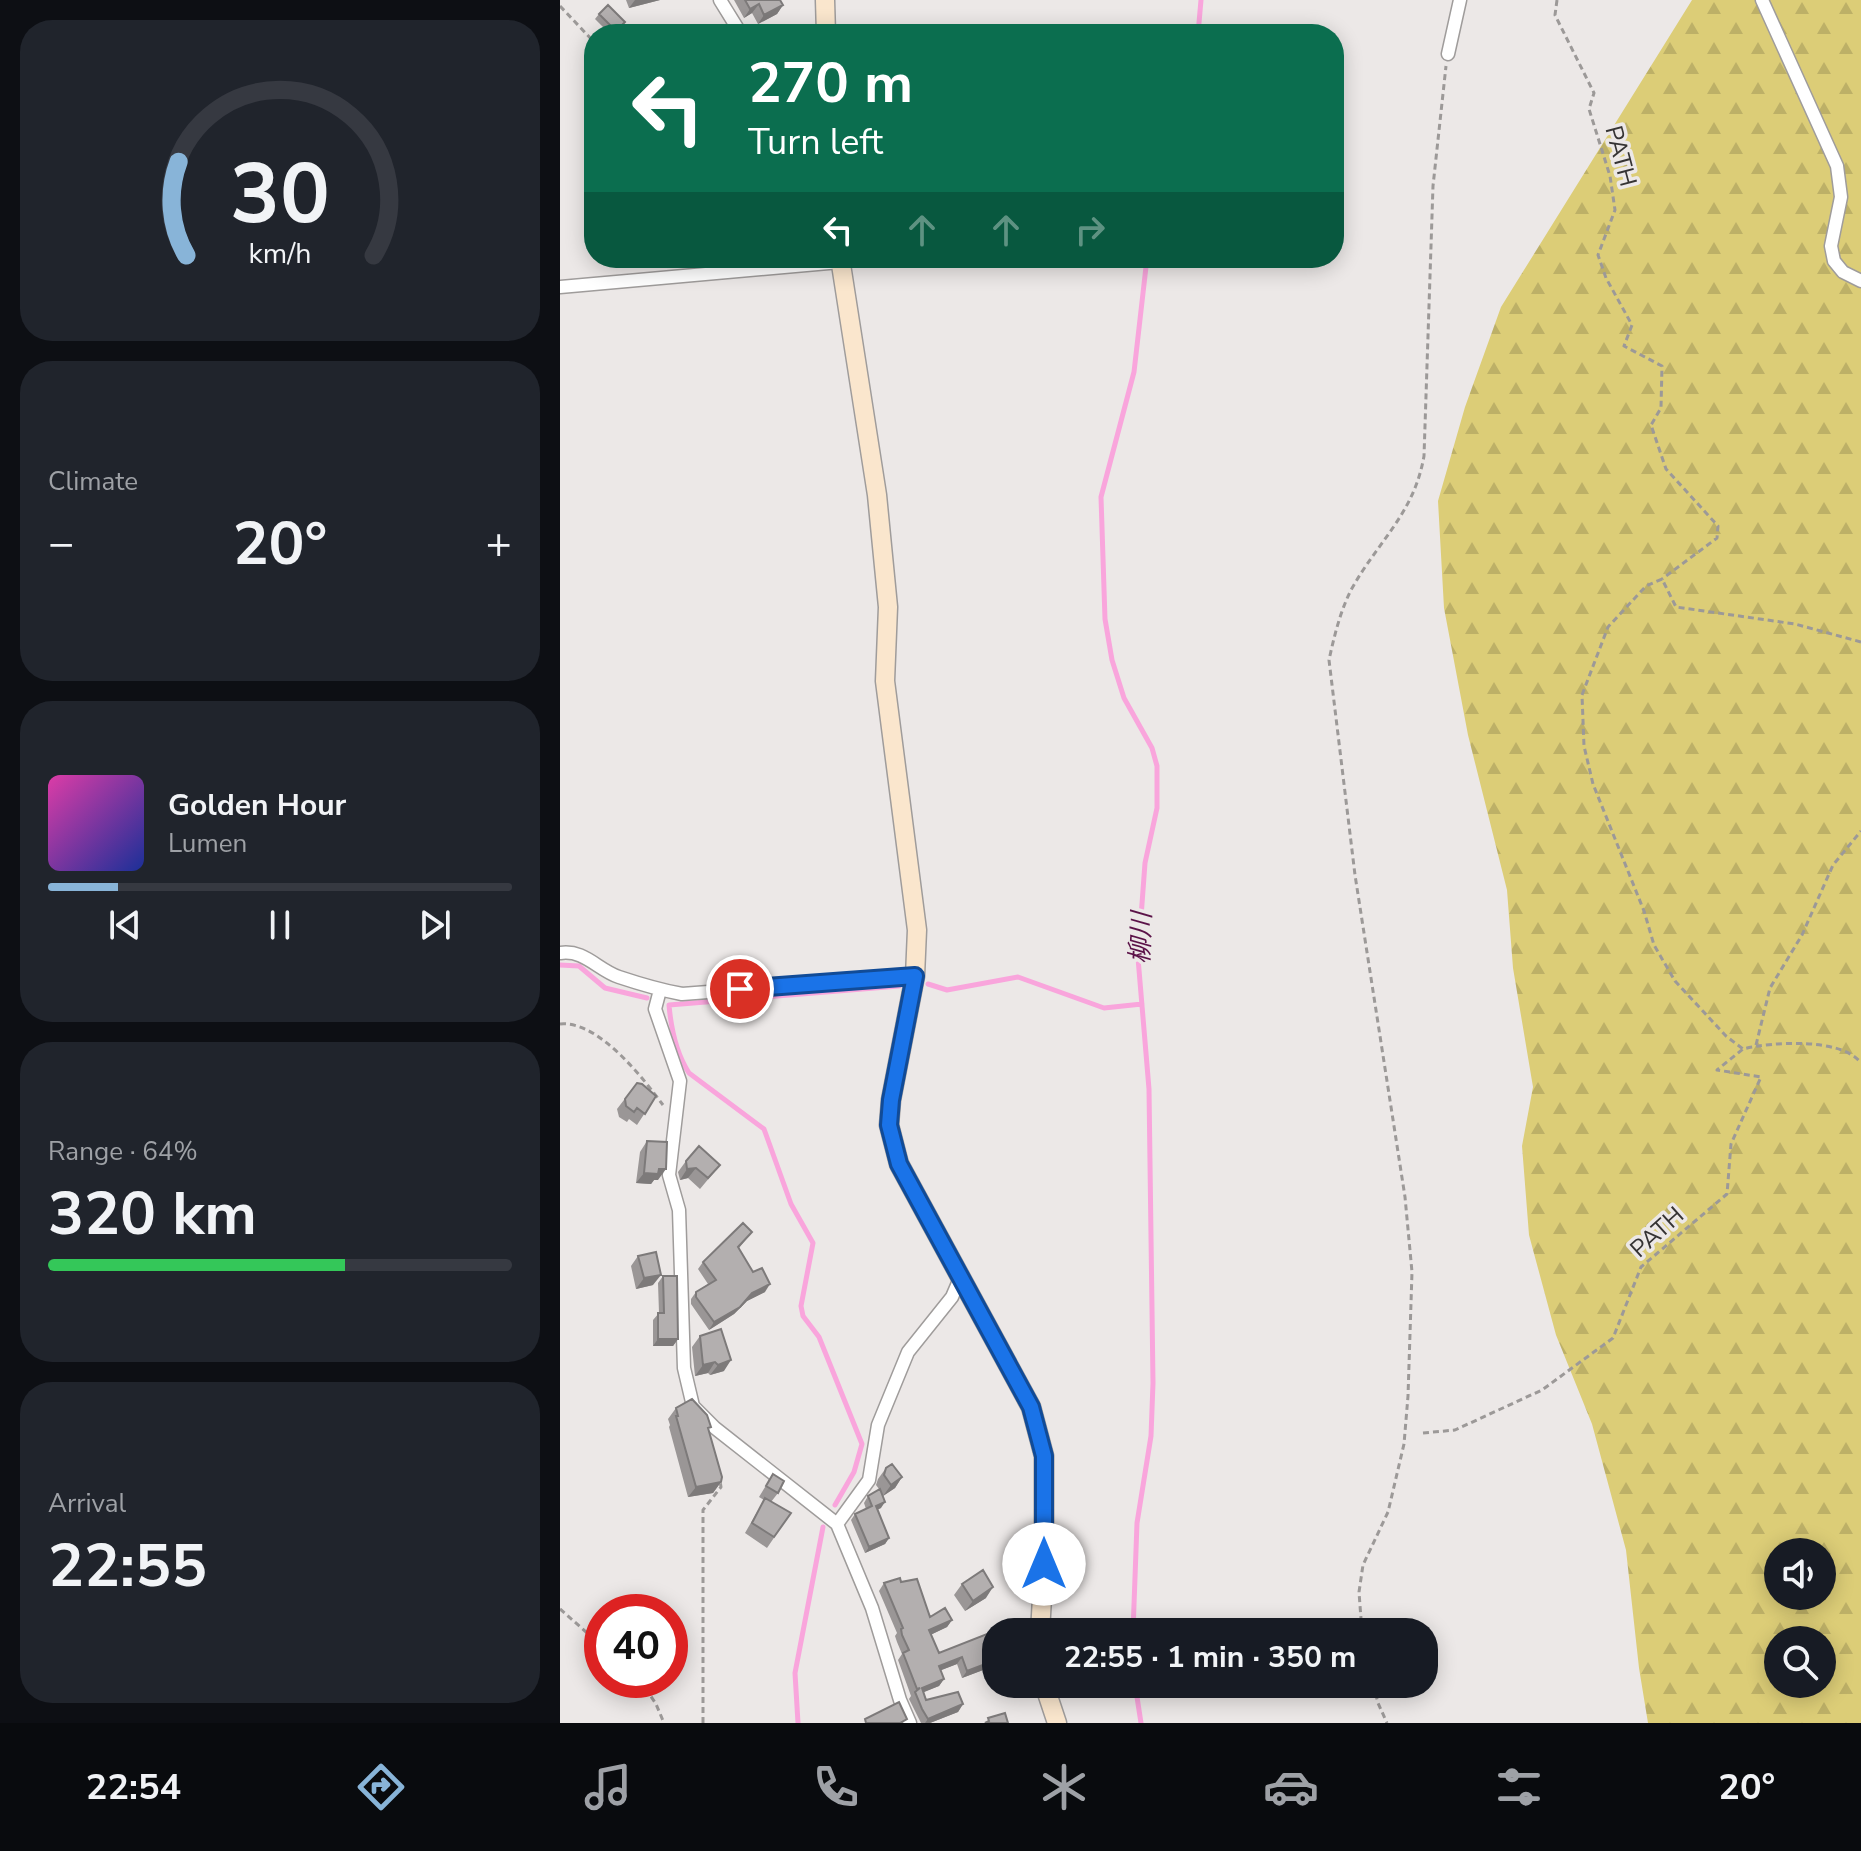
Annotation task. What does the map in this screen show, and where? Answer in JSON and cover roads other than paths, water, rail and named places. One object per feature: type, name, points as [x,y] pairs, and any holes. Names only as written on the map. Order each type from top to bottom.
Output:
[{"type":"street","points":[[720,0],[735,24]]},
{"type":"street","points":[[825,0],[826,24]]},
{"type":"street","points":[[1448,54],[1460,0]]},
{"type":"street","points":[[1762,0],[1837,166],[1841,197],[1831,246],[1834,261],[1843,272],[1861,281]]},
{"type":"street","points":[[560,287],[757,268]]},
{"type":"street","points":[[841,268],[877,495],[888,607],[885,681],[917,930],[915,976],[889,1125],[899,1164],[1031,1407],[1044,1456],[1041,1618]]},
{"type":"street","points":[[560,953],[583,956],[614,976],[682,994],[915,976]]},
{"type":"street","points":[[660,990],[655,1009],[680,1081],[669,1175],[679,1210],[684,1368],[693,1406],[715,1428],[837,1524],[872,1608],[910,1723]]},
{"type":"street","points":[[837,1524],[869,1480],[878,1425],[908,1352],[952,1297],[961,1276]]},
{"type":"street","points":[[1049,1698],[1057,1723]]},
{"type":"waterway","name":"柳川","points":[[1199,24],[1201,0]]},
{"type":"waterway","name":"柳川","points":[[1134,1618],[1137,1523],[1151,1436],[1153,1383],[1149,1089],[1138,958],[1145,863],[1157,808],[1157,766],[1152,748],[1124,698],[1112,660],[1105,619],[1101,497],[1134,372],[1146,268]]},
{"type":"waterway","points":[[560,965],[579,966],[605,988],[647,998]]},
{"type":"waterway","points":[[928,984],[947,990],[1018,977],[1104,1008],[1142,1004]]},
{"type":"waterway","points":[[835,1505],[854,1472],[862,1444],[819,1337],[803,1316],[801,1306],[813,1243],[791,1204],[764,1129],[689,1073],[675,1040],[669,1005],[899,986]]},
{"type":"waterway","points":[[798,1723],[795,1673],[823,1527]]},
{"type":"waterway","name":"柳川","points":[[1137,1698],[1141,1723]]}]
